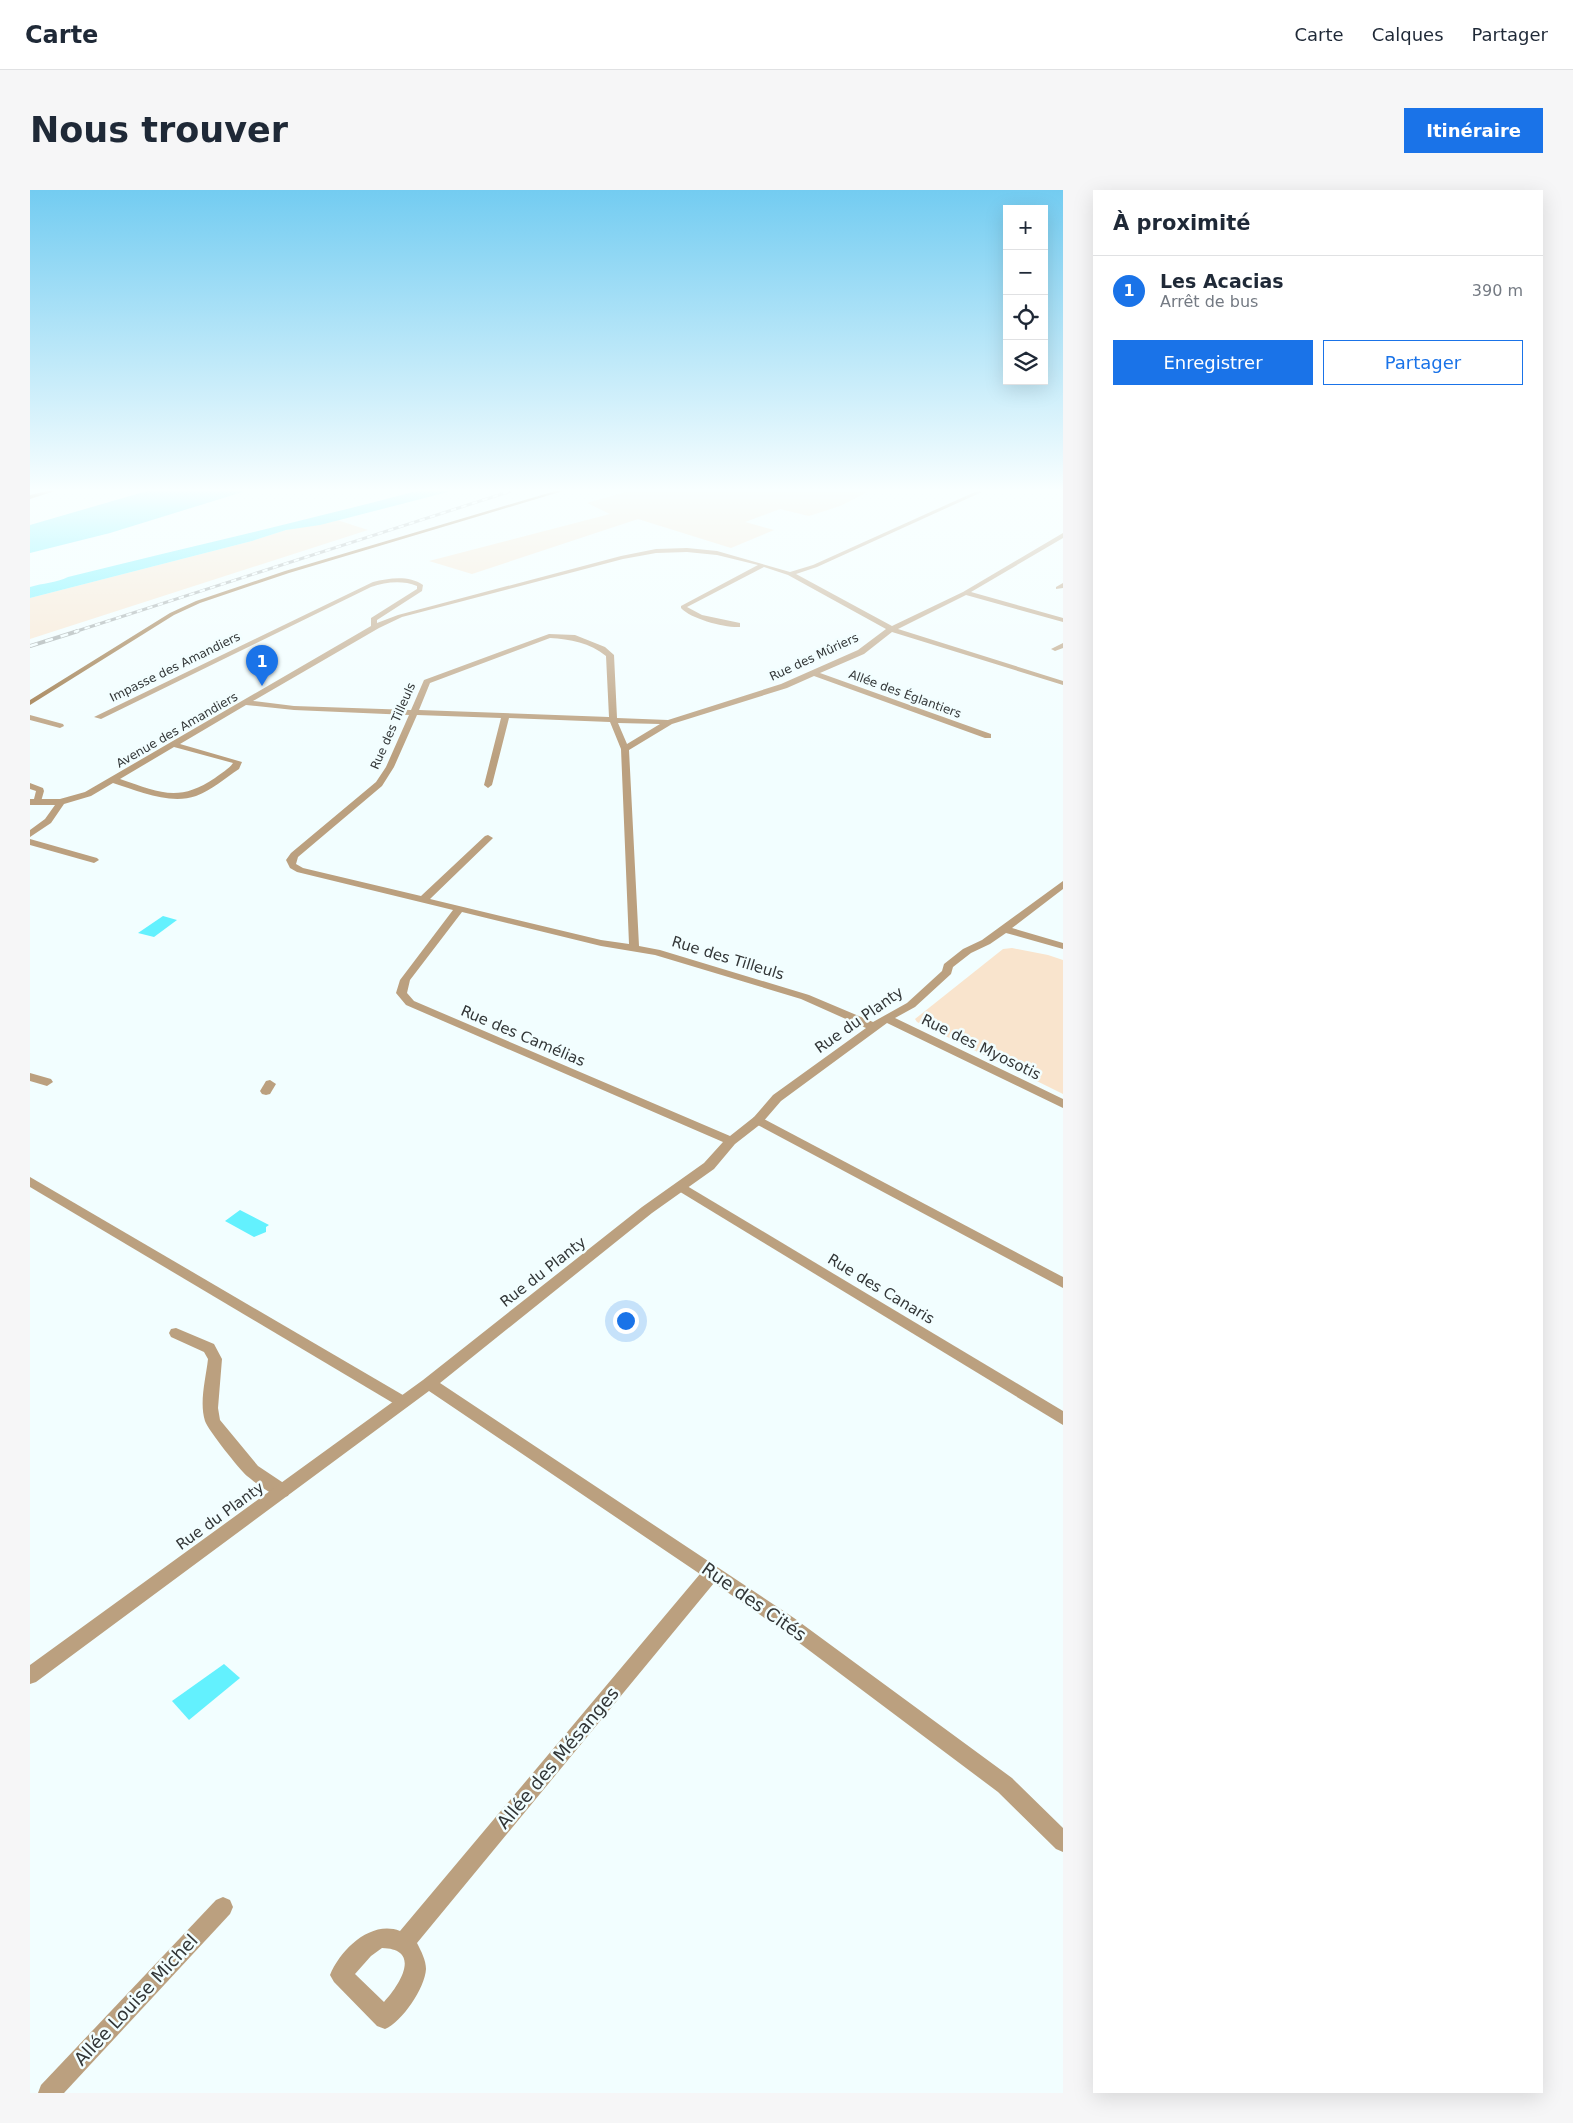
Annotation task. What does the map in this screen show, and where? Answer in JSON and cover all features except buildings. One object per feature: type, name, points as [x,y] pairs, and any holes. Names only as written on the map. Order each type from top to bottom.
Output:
[{"type":"main road","points":[[30,703],[172,614],[196,603],[266,580]]},
{"type":"street","name":"Impasse des Amandiers","points":[[98,717],[369,586],[392,580],[413,582],[420,585],[420,590],[373,619],[373,624],[376,626]]},
{"type":"street","name":"Avenue des Amandiers","points":[[33,802],[61,802],[88,794],[247,703],[376,626],[425,608],[536,580]]},
{"type":"street","points":[[734,580],[683,607],[687,612],[737,625]]},
{"type":"street","name":"Avenue des Amandiers","points":[[801,580],[891,629],[1063,684]]},
{"type":"street","name":"Rue des Mûriers","points":[[626,749],[669,722],[784,686],[861,652],[891,629],[965,593],[987,580]]},
{"type":"street","points":[[965,593],[1063,620]]},
{"type":"street","name":"Rue des Tilleuls","points":[[626,749],[614,720],[610,655],[602,649],[562,635],[549,636],[429,680],[412,712],[390,767],[379,784],[290,860],[294,868],[300,870],[601,943],[634,948],[676,958],[805,997],[874,1028]]},
{"type":"street","points":[[1055,649],[1063,645]]},
{"type":"street","name":"Allée des Églantiers","points":[[814,673],[988,736]]},
{"type":"street","name":"Rue des Mûriers","points":[[247,703],[275,707],[669,722]]},
{"type":"street","points":[[488,785],[506,716]]},
{"type":"street","points":[[30,717],[60,726]]},
{"type":"street","points":[[113,780],[173,796],[186,796],[194,794],[236,767],[238,762],[174,745]]},
{"type":"street","points":[[626,749],[634,948]]},
{"type":"street","points":[[30,786],[39,788],[40,791],[33,802]]},
{"type":"street","points":[[30,834],[48,821],[61,802]]},
{"type":"street","points":[[423,900],[488,838]]},
{"type":"street","points":[[30,842],[94,860]]},
{"type":"street","name":"Rue du Planty","points":[[30,1676],[428,1384],[647,1210],[682,1187],[710,1165],[731,1142],[758,1120],[777,1098],[830,1061],[886,1018],[912,1002],[947,972],[948,966],[1004,929],[1063,884]]},
{"type":"street","name":"Rue des Camélias","points":[[458,908],[405,980],[401,993],[410,1003],[731,1142]]},
{"type":"street","points":[[1004,929],[1063,946]]},
{"type":"street","name":"Rue des Myosotis","points":[[886,1018],[1063,1104]]},
{"type":"street","points":[[30,1077],[47,1082]]},
{"type":"street","points":[[758,1120],[1063,1283]]},
{"type":"street","points":[[30,1181],[402,1402]]},
{"type":"street","name":"Rue des Canaris","points":[[682,1187],[1063,1419]]},
{"type":"street","points":[[176,1333],[209,1348],[215,1359],[210,1408],[213,1422],[252,1471],[282,1491]]},
{"type":"street","name":"Rue des Cités","points":[[428,1384],[437,1388],[788,1624],[1005,1785],[1063,1842]]},
{"type":"street","name":"Allée des Mésanges","points":[[404,1944],[712,1573]]},
{"type":"street","name":"Allée Louise Michel","points":[[49,2093],[223,1907]]},
{"type":"shaded area","points":[[101,580],[214,580],[30,639],[30,598]]},
{"type":"shaded area","points":[[1012,948],[1063,960],[1063,1094],[917,1022],[915,1019],[1003,949]]},
{"type":"water","points":[[61,580],[101,580],[30,598],[30,587]]},
{"type":"water","points":[[163,916],[177,920],[154,937],[138,933]]},
{"type":"water","points":[[240,1210],[269,1225],[266,1227],[266,1232],[254,1237],[225,1221]]},
{"type":"water","points":[[224,1664],[240,1678],[189,1720],[172,1701]]},
{"type":"railway","points":[[74,632],[236,580]]},
{"type":"railway","points":[[30,646],[78,631]]},
{"type":"place","name":"Les Acacias","points":[[262,686]]}]
